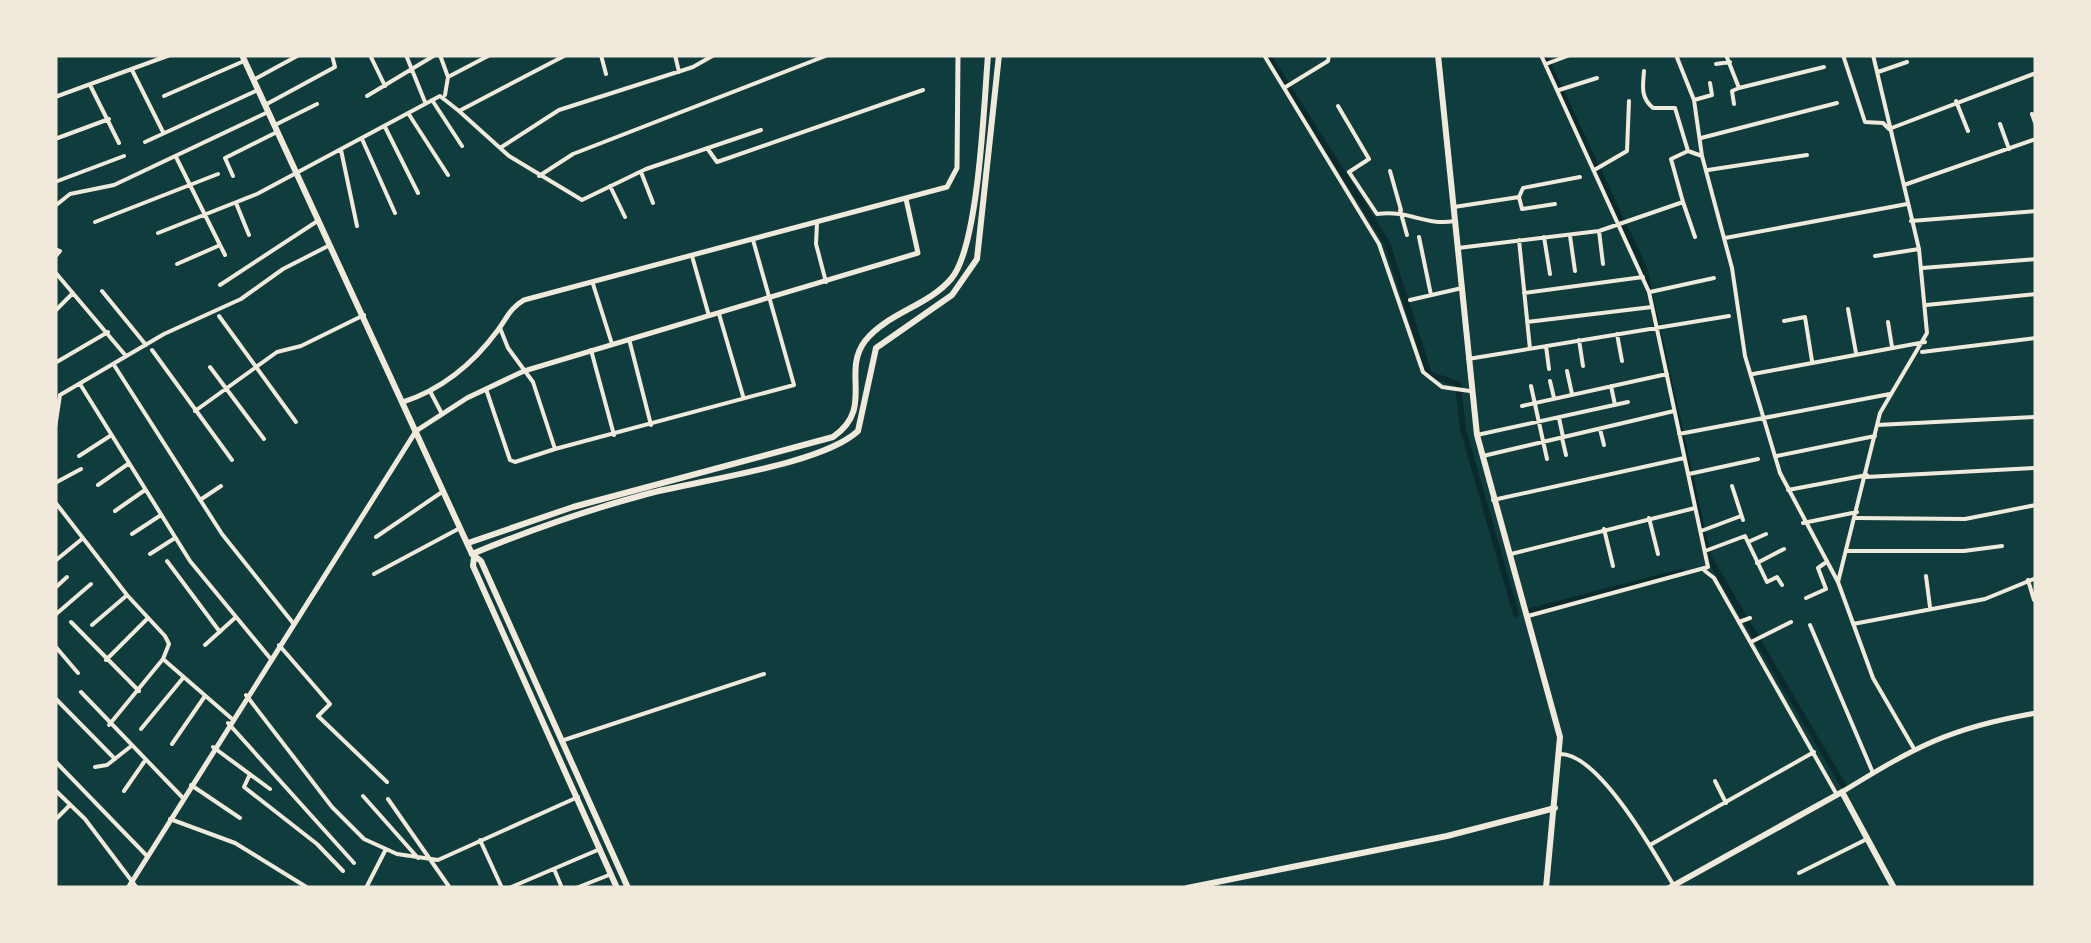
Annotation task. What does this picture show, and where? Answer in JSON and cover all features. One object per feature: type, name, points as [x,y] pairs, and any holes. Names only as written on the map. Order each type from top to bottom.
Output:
[{"type":"main road","points":[[468,543],[573,506],[833,438],[844,430],[856,409],[863,343],[881,326],[942,289],[964,258],[988,55]]},
{"type":"main road","points":[[473,555],[543,525],[827,450],[858,431],[876,348],[952,295],[976,259],[999,55]]},
{"type":"main road","points":[[1438,55],[1477,436],[1556,711],[1560,754],[1546,888]]},
{"type":"main road","points":[[243,58],[468,543],[472,566],[618,888]]},
{"type":"main road","points":[[473,555],[481,561],[628,888]]},
{"type":"main road","points":[[578,797],[587,793]]},
{"type":"main road","points":[[1673,887],[1840,793],[1894,888]]},
{"type":"main road","points":[[1186,888],[1448,836],[1555,808]]},
{"type":"main road","points":[[611,874],[620,870]]},
{"type":"street","points":[[55,97],[170,55]]},
{"type":"street","points":[[253,80],[299,55]]},
{"type":"street","points":[[55,206],[70,194],[114,185],[267,108],[335,68],[332,55]]},
{"type":"street","points":[[370,55],[385,86]]},
{"type":"street","points":[[406,55],[425,103]]},
{"type":"street","points":[[367,96],[437,55],[448,77],[444,96]]},
{"type":"street","points":[[448,77],[490,55]]},
{"type":"street","points":[[459,111],[566,55]]},
{"type":"street","points":[[601,55],[606,74]]},
{"type":"street","points":[[675,55],[680,72]]},
{"type":"street","points":[[500,148],[559,110],[680,72],[714,55]]},
{"type":"street","points":[[539,176],[573,154],[828,55]]},
{"type":"street","points":[[403,402],[431,393],[464,370],[519,302],[941,190],[956,176],[958,55]]},
{"type":"street","points":[[1264,55],[1379,244],[1423,372],[1430,382],[1471,391]]},
{"type":"street","points":[[1286,87],[1328,60],[1329,55]]},
{"type":"street","points":[[1541,55],[1625,225],[1651,291],[1684,458],[1703,530],[1707,567],[1744,620],[1840,793],[1913,747],[1965,726],[2036,713]]},
{"type":"street","points":[[1547,63],[1570,55]]},
{"type":"street","points":[[1676,55],[1694,100],[1702,156],[1726,238],[1751,374],[1776,456],[1803,523],[1838,582],[1874,678],[1913,747]]},
{"type":"street","points":[[1726,55],[1739,88]]},
{"type":"street","points":[[1843,55],[1865,122],[1889,128],[2036,74]]},
{"type":"street","points":[[1838,582],[1877,426],[1890,394],[1925,342],[1922,268],[1873,55]]},
{"type":"street","points":[[164,96],[243,58]]},
{"type":"street","points":[[1716,64],[1730,62]]},
{"type":"street","points":[[1877,73],[1907,62]]},
{"type":"street","points":[[1734,104],[1732,91],[1739,88],[1824,67]]},
{"type":"street","points":[[132,70],[163,132]]},
{"type":"street","points":[[1644,72],[1642,96],[1653,108],[1675,108],[1688,151]]},
{"type":"street","points":[[1560,90],[1597,78]]},
{"type":"street","points":[[1694,100],[1712,95],[1710,83]]},
{"type":"street","points":[[90,84],[120,143]]},
{"type":"street","points":[[145,142],[258,90]]},
{"type":"street","points":[[707,148],[717,162],[923,90]]},
{"type":"street","points":[[444,96],[500,148],[582,200],[641,172],[761,130]]},
{"type":"street","points":[[158,233],[236,203],[444,96]]},
{"type":"street","points":[[432,100],[462,146]]},
{"type":"street","points":[[1597,169],[1622,158],[1630,147],[1630,101]]},
{"type":"street","points":[[1956,101],[1968,130]]},
{"type":"street","points":[[1701,138],[1837,102]]},
{"type":"street","points":[[233,176],[224,158],[317,104]]},
{"type":"street","points":[[1338,106],[1370,159],[1349,172],[1377,214],[1400,210],[1434,224],[1455,221]]},
{"type":"street","points":[[408,113],[448,176]]},
{"type":"street","points":[[2032,114],[2036,125]]},
{"type":"street","points":[[55,139],[109,119]]},
{"type":"street","points":[[2000,124],[2008,149]]},
{"type":"street","points":[[384,127],[418,194]]},
{"type":"street","points":[[362,139],[395,213]]},
{"type":"street","points":[[1903,185],[2036,139]]},
{"type":"street","points":[[341,150],[356,226]]},
{"type":"street","points":[[1695,237],[1671,160],[1688,151],[1702,156]]},
{"type":"street","points":[[1707,170],[1807,155]]},
{"type":"street","points":[[55,182],[124,156]]},
{"type":"street","points":[[175,156],[225,255]]},
{"type":"street","points":[[1390,170],[1407,235]]},
{"type":"street","points":[[641,172],[654,203]]},
{"type":"street","points":[[95,222],[218,174]]},
{"type":"street","points":[[1555,204],[1522,209],[1518,197],[1523,188],[1580,178]]},
{"type":"street","points":[[610,186],[624,217]]},
{"type":"street","points":[[1454,207],[1518,197]]},
{"type":"street","points":[[128,888],[246,694],[416,430],[524,370],[769,300],[919,252],[906,199]]},
{"type":"street","points":[[1458,248],[1598,231],[1684,202]]},
{"type":"street","points":[[236,203],[249,235]]},
{"type":"street","points":[[1726,238],[1907,204]]},
{"type":"street","points":[[1911,220],[2036,212]]},
{"type":"street","points":[[220,285],[318,220]]},
{"type":"street","points":[[817,222],[816,244],[826,282]]},
{"type":"street","points":[[1598,231],[1603,264]]},
{"type":"street","points":[[1570,236],[1574,271]]},
{"type":"street","points":[[1420,237],[1431,294]]},
{"type":"street","points":[[1544,238],[1550,274]]},
{"type":"street","points":[[486,389],[510,460],[515,462],[794,384],[753,240]]},
{"type":"street","points":[[1519,240],[1530,349]]},
{"type":"street","points":[[55,428],[58,395],[146,345],[241,299],[283,269],[330,245]]},
{"type":"street","points":[[177,264],[218,246]]},
{"type":"street","points":[[55,249],[60,251],[55,257]]},
{"type":"street","points":[[1875,256],[1918,249]]},
{"type":"street","points":[[692,256],[710,316]]},
{"type":"street","points":[[1922,268],[2036,260]]},
{"type":"street","points":[[55,272],[126,357]]},
{"type":"street","points":[[1524,293],[1644,276]]},
{"type":"street","points":[[1651,291],[1714,278]]},
{"type":"street","points":[[593,284],[612,344]]},
{"type":"street","points":[[1410,300],[1462,288]]},
{"type":"street","points":[[102,291],[146,345]]},
{"type":"street","points":[[55,311],[73,293]]},
{"type":"street","points":[[1926,305],[2036,294]]},
{"type":"street","points":[[1528,322],[1652,307]]},
{"type":"street","points":[[1848,309],[1856,353]]},
{"type":"street","points":[[719,314],[743,398]]},
{"type":"street","points":[[195,411],[279,351],[302,346],[364,315]]},
{"type":"street","points":[[219,316],[296,422]]},
{"type":"street","points":[[1468,360],[1729,316]]},
{"type":"street","points":[[1784,321],[1804,317],[1812,362]]},
{"type":"street","points":[[1888,322],[1892,347]]},
{"type":"street","points":[[500,328],[533,382],[556,449]]},
{"type":"street","points":[[55,363],[108,332]]},
{"type":"street","points":[[1617,334],[1622,360]]},
{"type":"street","points":[[1920,352],[2036,338]]},
{"type":"street","points":[[629,339],[651,425]]},
{"type":"street","points":[[1579,340],[1584,366]]},
{"type":"street","points":[[1751,374],[1925,342]]},
{"type":"street","points":[[1546,346],[1548,370]]},
{"type":"street","points":[[152,350],[232,460]]},
{"type":"street","points":[[592,350],[614,435]]},
{"type":"street","points":[[114,365],[236,553],[293,623]]},
{"type":"street","points":[[210,367],[264,439]]},
{"type":"street","points":[[1567,371],[1572,394]]},
{"type":"street","points":[[1522,406],[1667,374]]},
{"type":"street","points":[[1550,381],[1554,398]]},
{"type":"street","points":[[80,384],[175,538],[270,658]]},
{"type":"street","points":[[1530,386],[1548,459]]},
{"type":"street","points":[[1610,386],[1615,405]]},
{"type":"street","points":[[431,393],[442,414]]},
{"type":"street","points":[[1681,434],[1890,394]]},
{"type":"street","points":[[1477,436],[1628,402]]},
{"type":"street","points":[[1482,456],[1674,411]]},
{"type":"street","points":[[1558,417],[1566,455]]},
{"type":"street","points":[[1877,426],[2036,417]]},
{"type":"street","points":[[1600,429],[1604,445]]},
{"type":"street","points":[[79,456],[110,436]]},
{"type":"street","points":[[1776,456],[1875,436]]},
{"type":"street","points":[[1493,500],[1684,458]]},
{"type":"street","points":[[1691,473],[1758,459]]},
{"type":"street","points":[[98,485],[128,464]]},
{"type":"street","points":[[55,483],[81,468]]},
{"type":"street","points":[[1788,490],[1866,476],[2036,468]]},
{"type":"street","points":[[200,500],[221,486]]},
{"type":"street","points":[[1703,530],[1742,518],[1732,486]]},
{"type":"street","points":[[115,511],[145,490]]},
{"type":"street","points":[[376,538],[407,512],[444,491]]},
{"type":"street","points":[[56,504],[168,644],[163,659],[109,726]]},
{"type":"street","points":[[1803,523],[1857,515],[1965,518],[2036,505]]},
{"type":"street","points":[[1509,555],[1695,508]]},
{"type":"street","points":[[132,534],[161,515]]},
{"type":"street","points":[[1649,518],[1658,554]]},
{"type":"street","points":[[374,574],[460,528]]},
{"type":"street","points":[[1604,530],[1613,566]]},
{"type":"street","points":[[1748,542],[1766,534]]},
{"type":"street","points":[[1707,551],[1745,536],[1767,582],[1777,577],[1782,585]]},
{"type":"street","points":[[150,554],[175,538]]},
{"type":"street","points":[[55,562],[83,539]]},
{"type":"street","points":[[1846,550],[1964,552],[2002,546]]},
{"type":"street","points":[[1757,563],[1784,549]]},
{"type":"street","points":[[167,560],[220,632]]},
{"type":"street","points":[[1806,598],[1826,588],[1818,568],[1825,563]]},
{"type":"street","points":[[1526,616],[1707,567]]},
{"type":"street","points":[[1926,576],[1930,607]]},
{"type":"street","points":[[55,588],[68,577]]},
{"type":"street","points":[[1853,624],[1985,599],[2036,578]]},
{"type":"street","points":[[2028,580],[2034,600]]},
{"type":"street","points":[[55,615],[91,584]]},
{"type":"street","points":[[92,625],[127,595]]},
{"type":"street","points":[[206,645],[236,617]]},
{"type":"street","points":[[106,660],[148,618]]},
{"type":"street","points":[[71,622],[138,691]]},
{"type":"street","points":[[1753,641],[1792,622]]},
{"type":"street","points":[[1810,625],[1874,772]]},
{"type":"street","points":[[279,645],[330,704],[318,716],[388,782]]},
{"type":"street","points":[[55,646],[78,673]]},
{"type":"street","points":[[163,659],[230,720],[354,863]]},
{"type":"street","points":[[563,740],[764,674]]},
{"type":"street","points":[[141,729],[183,678]]},
{"type":"street","points":[[80,692],[183,798]]},
{"type":"street","points":[[246,694],[332,807],[364,839],[386,849],[433,861],[578,797]]},
{"type":"street","points":[[172,744],[205,696]]},
{"type":"street","points":[[55,698],[114,759]]},
{"type":"street","points":[[95,767],[130,747]]},
{"type":"street","points":[[213,747],[270,789]]},
{"type":"street","points":[[1650,845],[1814,752]]},
{"type":"street","points":[[1560,754],[1570,754],[1589,765],[1650,845],[1673,887]]},
{"type":"street","points":[[55,761],[147,856]]},
{"type":"street","points":[[124,791],[144,762]]},
{"type":"street","points":[[250,774],[244,788],[318,844],[344,871]]},
{"type":"street","points":[[1716,782],[1726,802]]},
{"type":"street","points":[[190,785],[240,818]]},
{"type":"street","points":[[55,790],[138,888]]},
{"type":"street","points":[[364,796],[418,858]]},
{"type":"street","points":[[388,799],[450,888]]},
{"type":"street","points":[[55,820],[70,805]]},
{"type":"street","points":[[170,819],[235,844],[310,888],[346,888]]},
{"type":"street","points":[[1799,873],[1867,839]]},
{"type":"street","points":[[480,840],[506,888],[600,849]]},
{"type":"street","points":[[366,888],[386,849]]},
{"type":"street","points":[[554,869],[562,888]]},
{"type":"street","points":[[576,888],[611,874]]},
{"type":"waterway","points":[[1268,55],[1387,243],[1429,374],[1458,384],[1463,429],[1516,614]]},
{"type":"waterway","points":[[1544,55],[1644,268],[1708,556],[1843,785]]},
{"type":"waterway","points":[[1531,611],[1681,572]]}]
